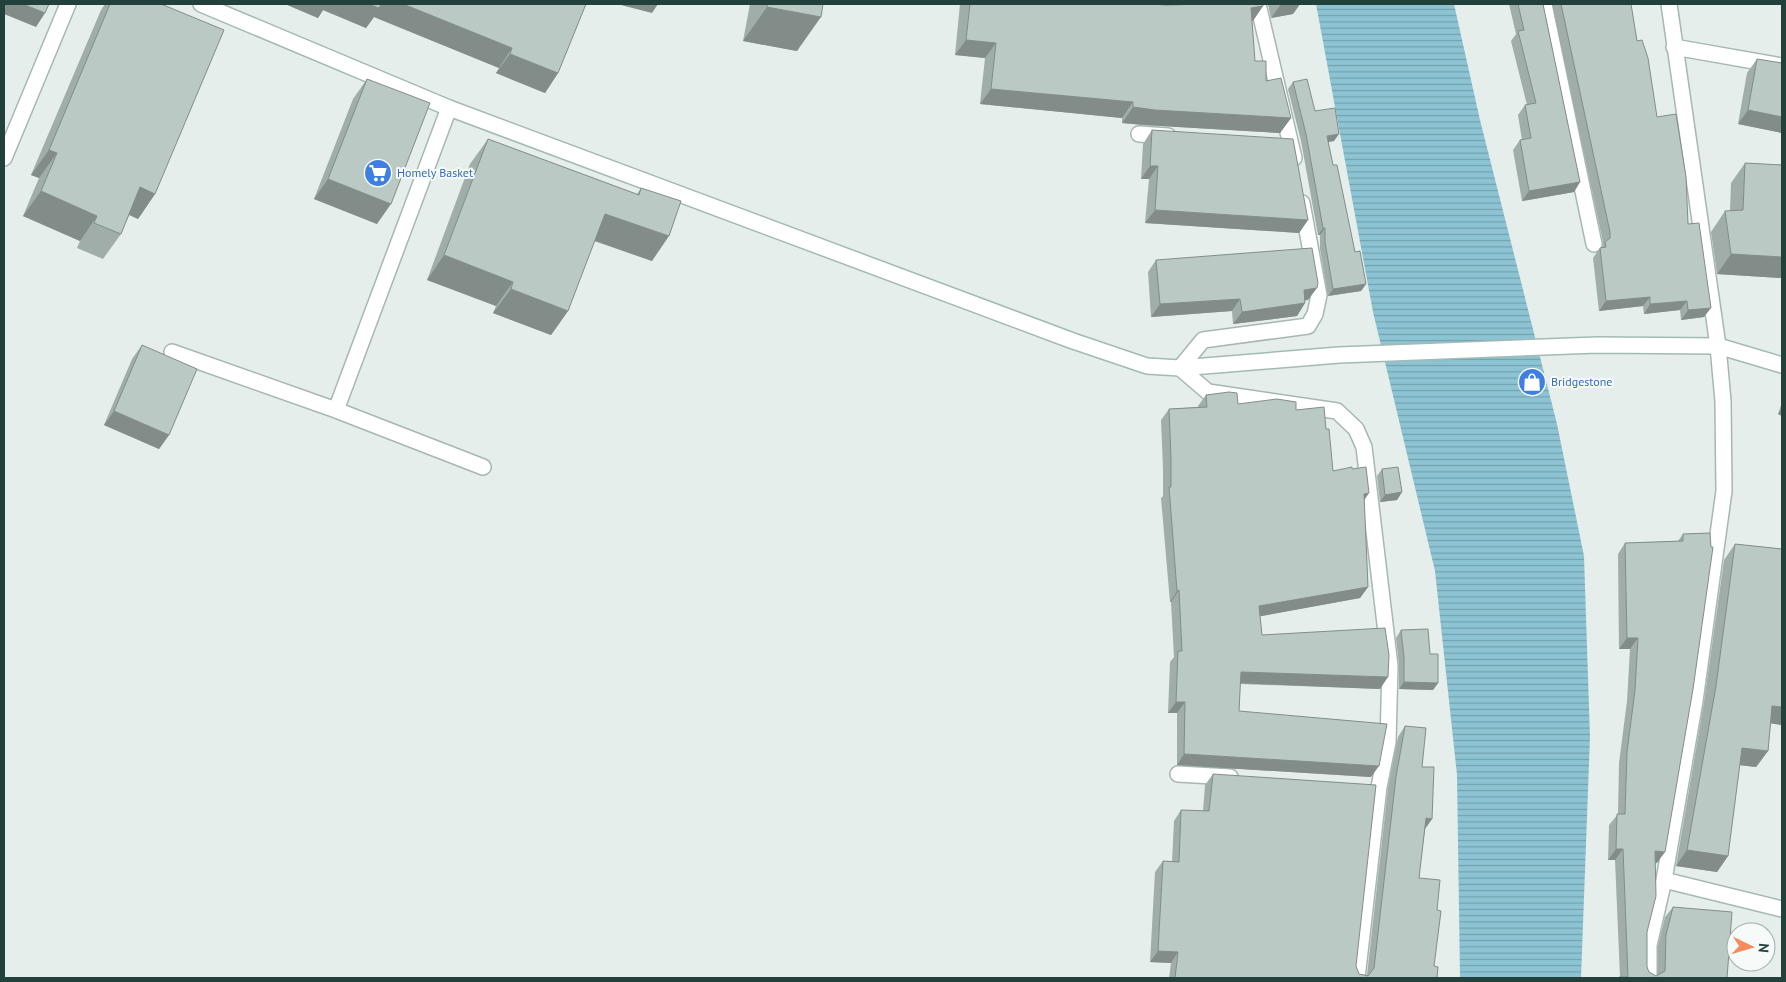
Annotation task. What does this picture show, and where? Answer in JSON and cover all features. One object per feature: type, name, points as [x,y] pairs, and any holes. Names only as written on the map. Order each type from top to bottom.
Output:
[{"type":"street","points":[[4,158],[68,4]]},
{"type":"street","points":[[201,4],[449,108],[1073,341],[1147,366],[1180,368],[1339,355],[1597,345],[1718,346],[1782,365]]},
{"type":"street","points":[[1544,4],[1594,244]]},
{"type":"street","points":[[1648,978],[1649,945],[1664,880],[1696,701],[1724,491],[1723,401],[1718,346],[1669,4]]},
{"type":"street","points":[[1241,8],[1259,6],[1292,143],[1297,172]]},
{"type":"street","points":[[1674,47],[1782,66]]},
{"type":"street","points":[[336,410],[449,108]]},
{"type":"street","points":[[1139,134],[1186,137]]},
{"type":"street","points":[[1272,142],[1292,143]]},
{"type":"street","points":[[1180,368],[1204,340],[1308,326],[1315,314],[1319,295],[1300,191]]},
{"type":"street","points":[[172,352],[336,410],[483,467]]},
{"type":"street","points":[[1180,368],[1208,392],[1337,411],[1356,429],[1364,447],[1390,666],[1388,742],[1379,787],[1357,978]]},
{"type":"street","points":[[1178,774],[1245,778]]},
{"type":"street","points":[[1360,786],[1379,787]]},
{"type":"street","points":[[1664,880],[1782,909]]},
{"type":"water","points":[[1316,4],[1454,4],[1480,120],[1557,424],[1584,556],[1590,737],[1581,978],[1460,978],[1457,775],[1435,571],[1373,312]]},
{"type":"building","points":[[23,4],[49,4],[45,13]]},
{"type":"building","points":[[110,4],[161,4],[224,30],[155,194],[140,187],[121,234],[94,223],[97,216],[41,191],[57,153],[49,150]]},
{"type":"building","points":[[368,4],[381,4],[379,8]]},
{"type":"building","points":[[403,4],[586,4],[558,73],[510,54],[512,48]]},
{"type":"building","points":[[767,4],[823,4],[821,17],[767,7]]},
{"type":"building","points":[[970,4],[1263,4],[1263,6],[1251,8],[1255,61],[1266,61],[1266,81],[1281,78],[1291,118],[1155,110],[1133,107],[1133,102],[991,89],[996,43],[966,40]]},
{"type":"building","points":[[1518,4],[1543,4],[1580,182],[1529,191],[1520,140],[1531,138],[1525,105],[1536,103],[1518,31],[1524,30]]},
{"type":"building","points":[[1561,4],[1631,4],[1637,41],[1642,40],[1648,58],[1657,117],[1676,114],[1686,177],[1688,224],[1699,223],[1711,308],[1688,310],[1687,301],[1650,304],[1650,297],[1606,301],[1600,248],[1606,247],[1605,242],[1610,238],[1610,232]]},
{"type":"building","points":[[1757,59],[1782,63],[1782,117],[1748,110]]},
{"type":"building","points":[[367,79],[430,103],[391,204],[328,179]]},
{"type":"building","points":[[1307,79],[1315,111],[1335,108],[1339,134],[1327,136],[1333,165],[1337,165],[1355,252],[1360,251],[1366,284],[1333,289],[1325,242],[1325,228],[1323,228],[1306,134],[1293,82]]},
{"type":"building","points":[[1152,130],[1293,139],[1308,220],[1155,210],[1158,166],[1150,166]]},
{"type":"building","points":[[488,139],[639,195],[641,188],[681,201],[669,236],[605,214],[568,311],[511,289],[513,282],[444,255]]},
{"type":"building","points":[[1745,163],[1782,165],[1782,257],[1731,254],[1725,211],[1743,210]]},
{"type":"building","points":[[1312,248],[1318,283],[1317,288],[1304,290],[1305,303],[1242,312],[1240,299],[1160,304],[1156,260]]},
{"type":"building","points":[[142,345],[197,369],[169,435],[114,411]]},
{"type":"building","points":[[1229,392],[1237,393],[1238,404],[1277,399],[1296,402],[1296,410],[1324,407],[1326,429],[1329,429],[1333,471],[1352,467],[1352,469],[1366,467],[1369,493],[1364,494],[1368,587],[1259,606],[1262,635],[1385,628],[1389,655],[1388,677],[1241,672],[1239,711],[1387,724],[1379,766],[1184,754],[1185,702],[1176,702],[1178,651],[1182,651],[1179,590],[1177,591],[1169,487],[1171,487],[1171,458],[1169,409],[1207,407],[1206,395]]},
{"type":"building","points":[[1398,467],[1402,492],[1385,495],[1382,469]]},
{"type":"building","points":[[1710,533],[1711,547],[1713,547],[1693,689],[1665,852],[1655,851],[1656,896],[1647,932],[1647,967],[1649,972],[1656,976],[1665,971],[1666,935],[1673,907],[1732,912],[1731,922],[1726,922],[1727,978],[1619,978],[1628,977],[1623,849],[1616,849],[1617,814],[1625,814],[1627,752],[1635,690],[1638,638],[1627,638],[1625,543],[1683,541],[1683,534]]},
{"type":"building","points":[[1735,544],[1782,549],[1782,707],[1772,706],[1768,751],[1742,748],[1728,856],[1687,850],[1716,686]]},
{"type":"building","points":[[1428,629],[1430,654],[1438,654],[1438,683],[1404,682],[1401,630]]},
{"type":"building","points":[[1405,726],[1426,728],[1422,767],[1434,767],[1432,819],[1426,818],[1419,878],[1440,880],[1437,910],[1441,911],[1434,966],[1438,967],[1437,978],[1175,978],[1178,952],[1158,951],[1163,861],[1179,862],[1181,810],[1209,811],[1213,774],[1376,785],[1356,966],[1359,974],[1368,976],[1374,968],[1396,777]]},
{"type":"place","name":"Homely Basket","points":[[378,173]]},
{"type":"place","name":"Bridgestone","points":[[1532,382]]}]
